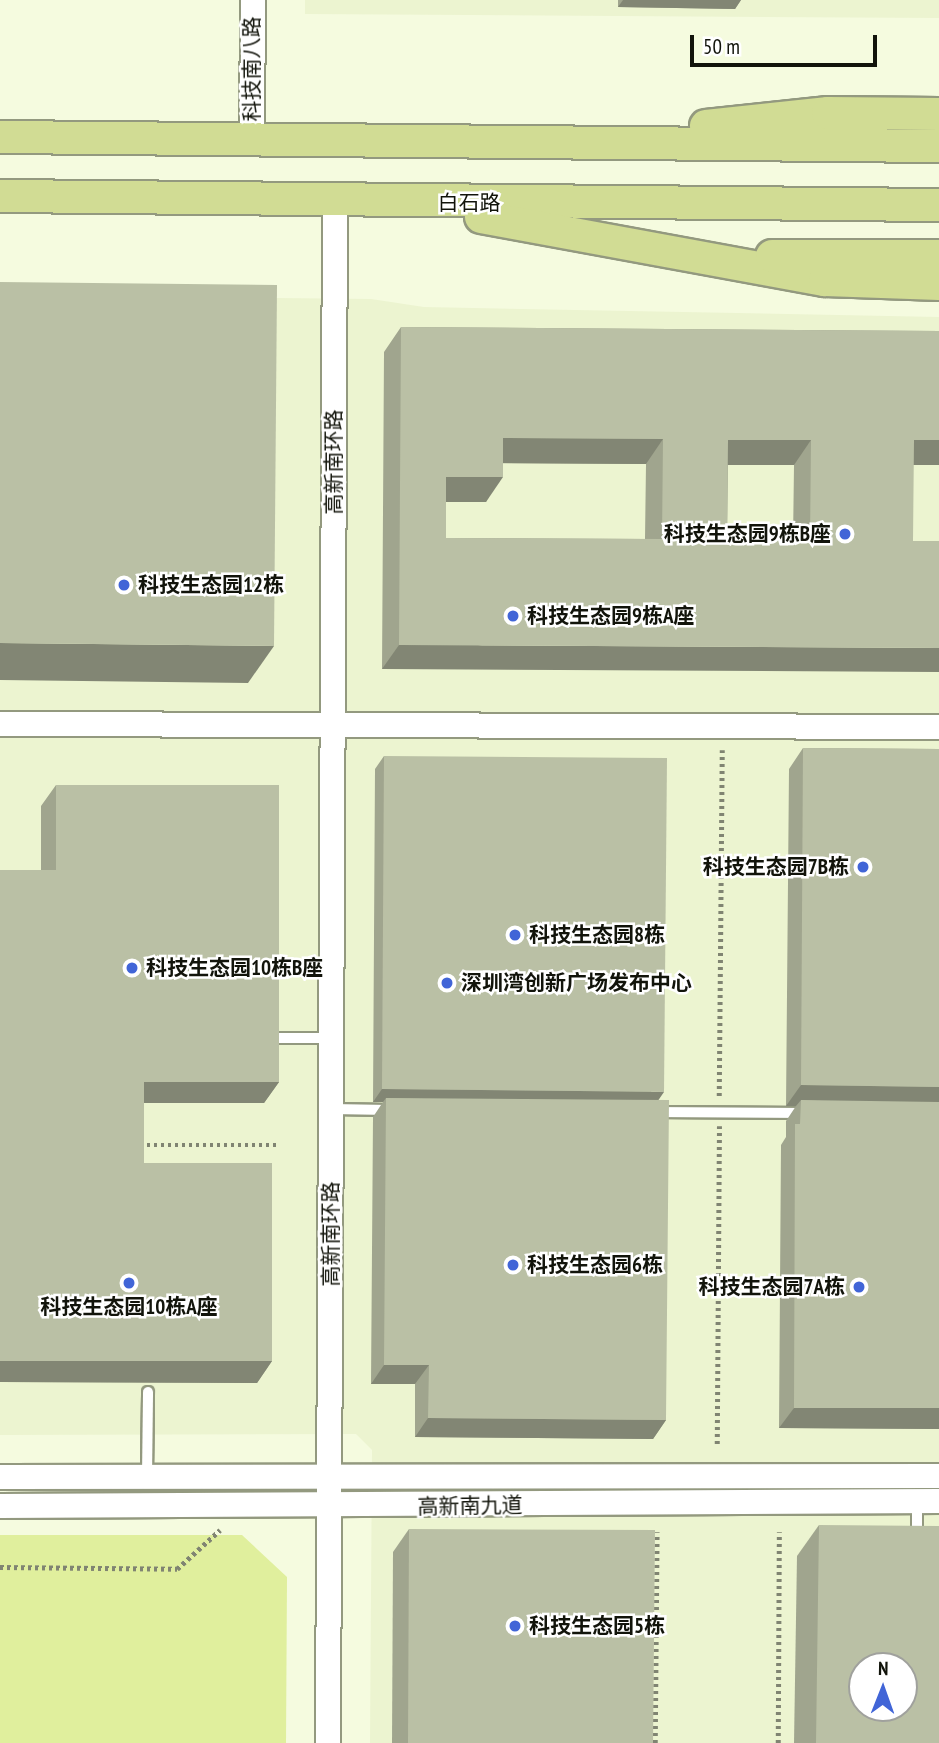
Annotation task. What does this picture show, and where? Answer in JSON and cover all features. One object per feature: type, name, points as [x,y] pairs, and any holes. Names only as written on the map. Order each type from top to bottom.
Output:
[{"type":"main road","points":[[575,140],[828,113],[939,114]]},
{"type":"main road","points":[[0,137],[575,140],[939,146]]},
{"type":"main road","name":"白石路","points":[[0,196],[405,203],[939,205]]},
{"type":"main road","points":[[405,203],[825,280],[939,284]]},
{"type":"main road","points":[[683,256],[930,256]]},
{"type":"street","name":"科技南八路","points":[[252,137],[253,0]]},
{"type":"street","name":"高新南环路","points":[[328,1743],[335,200]]},
{"type":"street","points":[[0,724],[939,727]]},
{"type":"street","name":"高新南九道","points":[[0,1477],[939,1476]]},
{"type":"street","name":"高新南九道","points":[[0,1506],[329,1507],[928,1501]]},
{"type":"lane","points":[[271,1038],[332,1038]]},
{"type":"lane","points":[[332,1109],[402,1110]]},
{"type":"lane","points":[[636,1112],[815,1114]]},
{"type":"lane","points":[[147,1477],[148,1392]]},
{"type":"lane","points":[[916,1545],[928,1501]]},
{"type":"path","points":[[125,1145],[279,1145]]},
{"type":"path","points":[[0,1567],[177,1569],[223,1527]]},
{"type":"path","points":[[655,1743],[657,1532]]},
{"type":"path","points":[[778,1743],[779,1532]]},
{"type":"shaded area","points":[[305,0],[939,0],[939,18],[305,14]]},
{"type":"shaded area","points":[[0,295],[371,299],[424,307],[939,317],[939,1743],[370,1743],[372,1450],[356,1434],[0,1435]]},
{"type":"green space","points":[[0,1535],[242,1535],[287,1577],[286,1743],[0,1743]]},
{"type":"building","name":"科技生态园12栋","points":[[0,282],[277,285],[274,646],[0,643]]},
{"type":"building","points":[[401,327],[939,331],[939,440],[914,440],[913,541],[939,541],[939,648],[399,645]],"holes":[[[503,438],[663,439],[662,539],[446,538],[446,477],[503,477]],[[728,440],[811,440],[810,541],[727,540]]]},
{"type":"building","name":"科技生态园7B栋","points":[[803,748],[939,749],[939,1087],[801,1085]]},
{"type":"building","name":"科技生态园8栋","points":[[384,756],[667,758],[664,1092],[382,1089]]},
{"type":"building","points":[[56,785],[279,785],[279,1082],[144,1082],[144,1163],[272,1163],[272,1361],[0,1361],[0,870],[56,870]]},
{"type":"building","name":"科技生态园6栋","points":[[386,1098],[669,1100],[666,1420],[428,1418],[429,1365],[384,1365]]},
{"type":"building","name":"科技生态园7A栋","points":[[801,1100],[939,1102],[939,1408],[794,1408],[795,1124],[800,1124]]},
{"type":"building","points":[[819,1525],[939,1526],[939,1743],[816,1743]]},
{"type":"building","name":"科技生态园5栋","points":[[409,1529],[655,1530],[653,1743],[408,1743]]},
{"type":"place","name":"科技生态园9栋B座","points":[[845,534]]},
{"type":"place","name":"科技生态园12栋","points":[[124,585]]},
{"type":"place","name":"科技生态园9栋A座","points":[[513,616]]},
{"type":"place","name":"科技生态园7B栋","points":[[863,867]]},
{"type":"place","name":"科技生态园8栋","points":[[515,935]]},
{"type":"place","name":"科技生态园10栋B座","points":[[132,968]]},
{"type":"place","name":"深圳湾创新广场发布中心","points":[[447,983]]},
{"type":"place","name":"科技生态园6栋","points":[[513,1265]]},
{"type":"place","name":"科技生态园10栋A座","points":[[129,1283]]},
{"type":"place","name":"科技生态园7A栋","points":[[859,1287]]},
{"type":"place","name":"科技生态园5栋","points":[[515,1626]]}]
